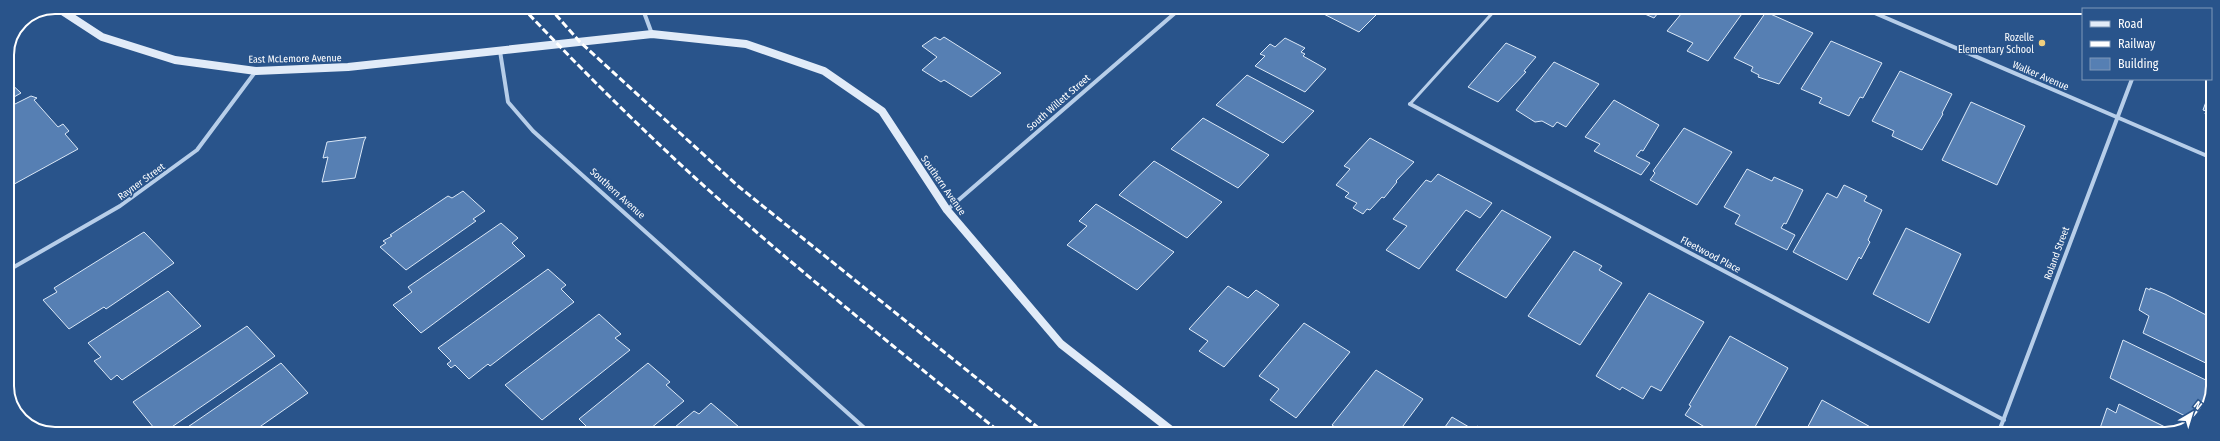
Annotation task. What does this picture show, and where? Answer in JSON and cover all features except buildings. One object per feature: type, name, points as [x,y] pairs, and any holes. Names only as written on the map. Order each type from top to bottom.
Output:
[{"type":"main road","name":"East McLemore Avenue","points":[[67,14],[102,37],[168,58],[256,71],[348,67],[500,51]]},
{"type":"main road","name":"Southern Avenue","points":[[500,51],[652,34],[746,44],[824,71],[882,111],[947,210],[1061,344],[1167,427]]},
{"type":"street","points":[[645,14],[652,34]]},
{"type":"street","name":"South Willett Street","points":[[947,210],[1175,14]]},
{"type":"street","name":"Walker Avenue","points":[[1877,14],[2206,155]]},
{"type":"street","name":"Southern Avenue","points":[[500,51],[508,102],[533,131],[863,427]]},
{"type":"street","name":"Rayner Street","points":[[14,267],[120,206],[197,150],[256,71]]},
{"type":"street","name":"Roland Street","points":[[2001,427],[2132,80]]},
{"type":"street","name":"Fleetwood Place","points":[[1410,104],[2004,420]]},
{"type":"lane","points":[[1410,104],[1492,14]]},
{"type":"railway","points":[[529,14],[584,71],[670,155],[730,209],[845,307],[993,427]]},
{"type":"railway","points":[[555,14],[580,42],[738,186],[1037,427]]},
{"type":"place","name":"Rozelle Elementary School","points":[[2042,43]]}]
